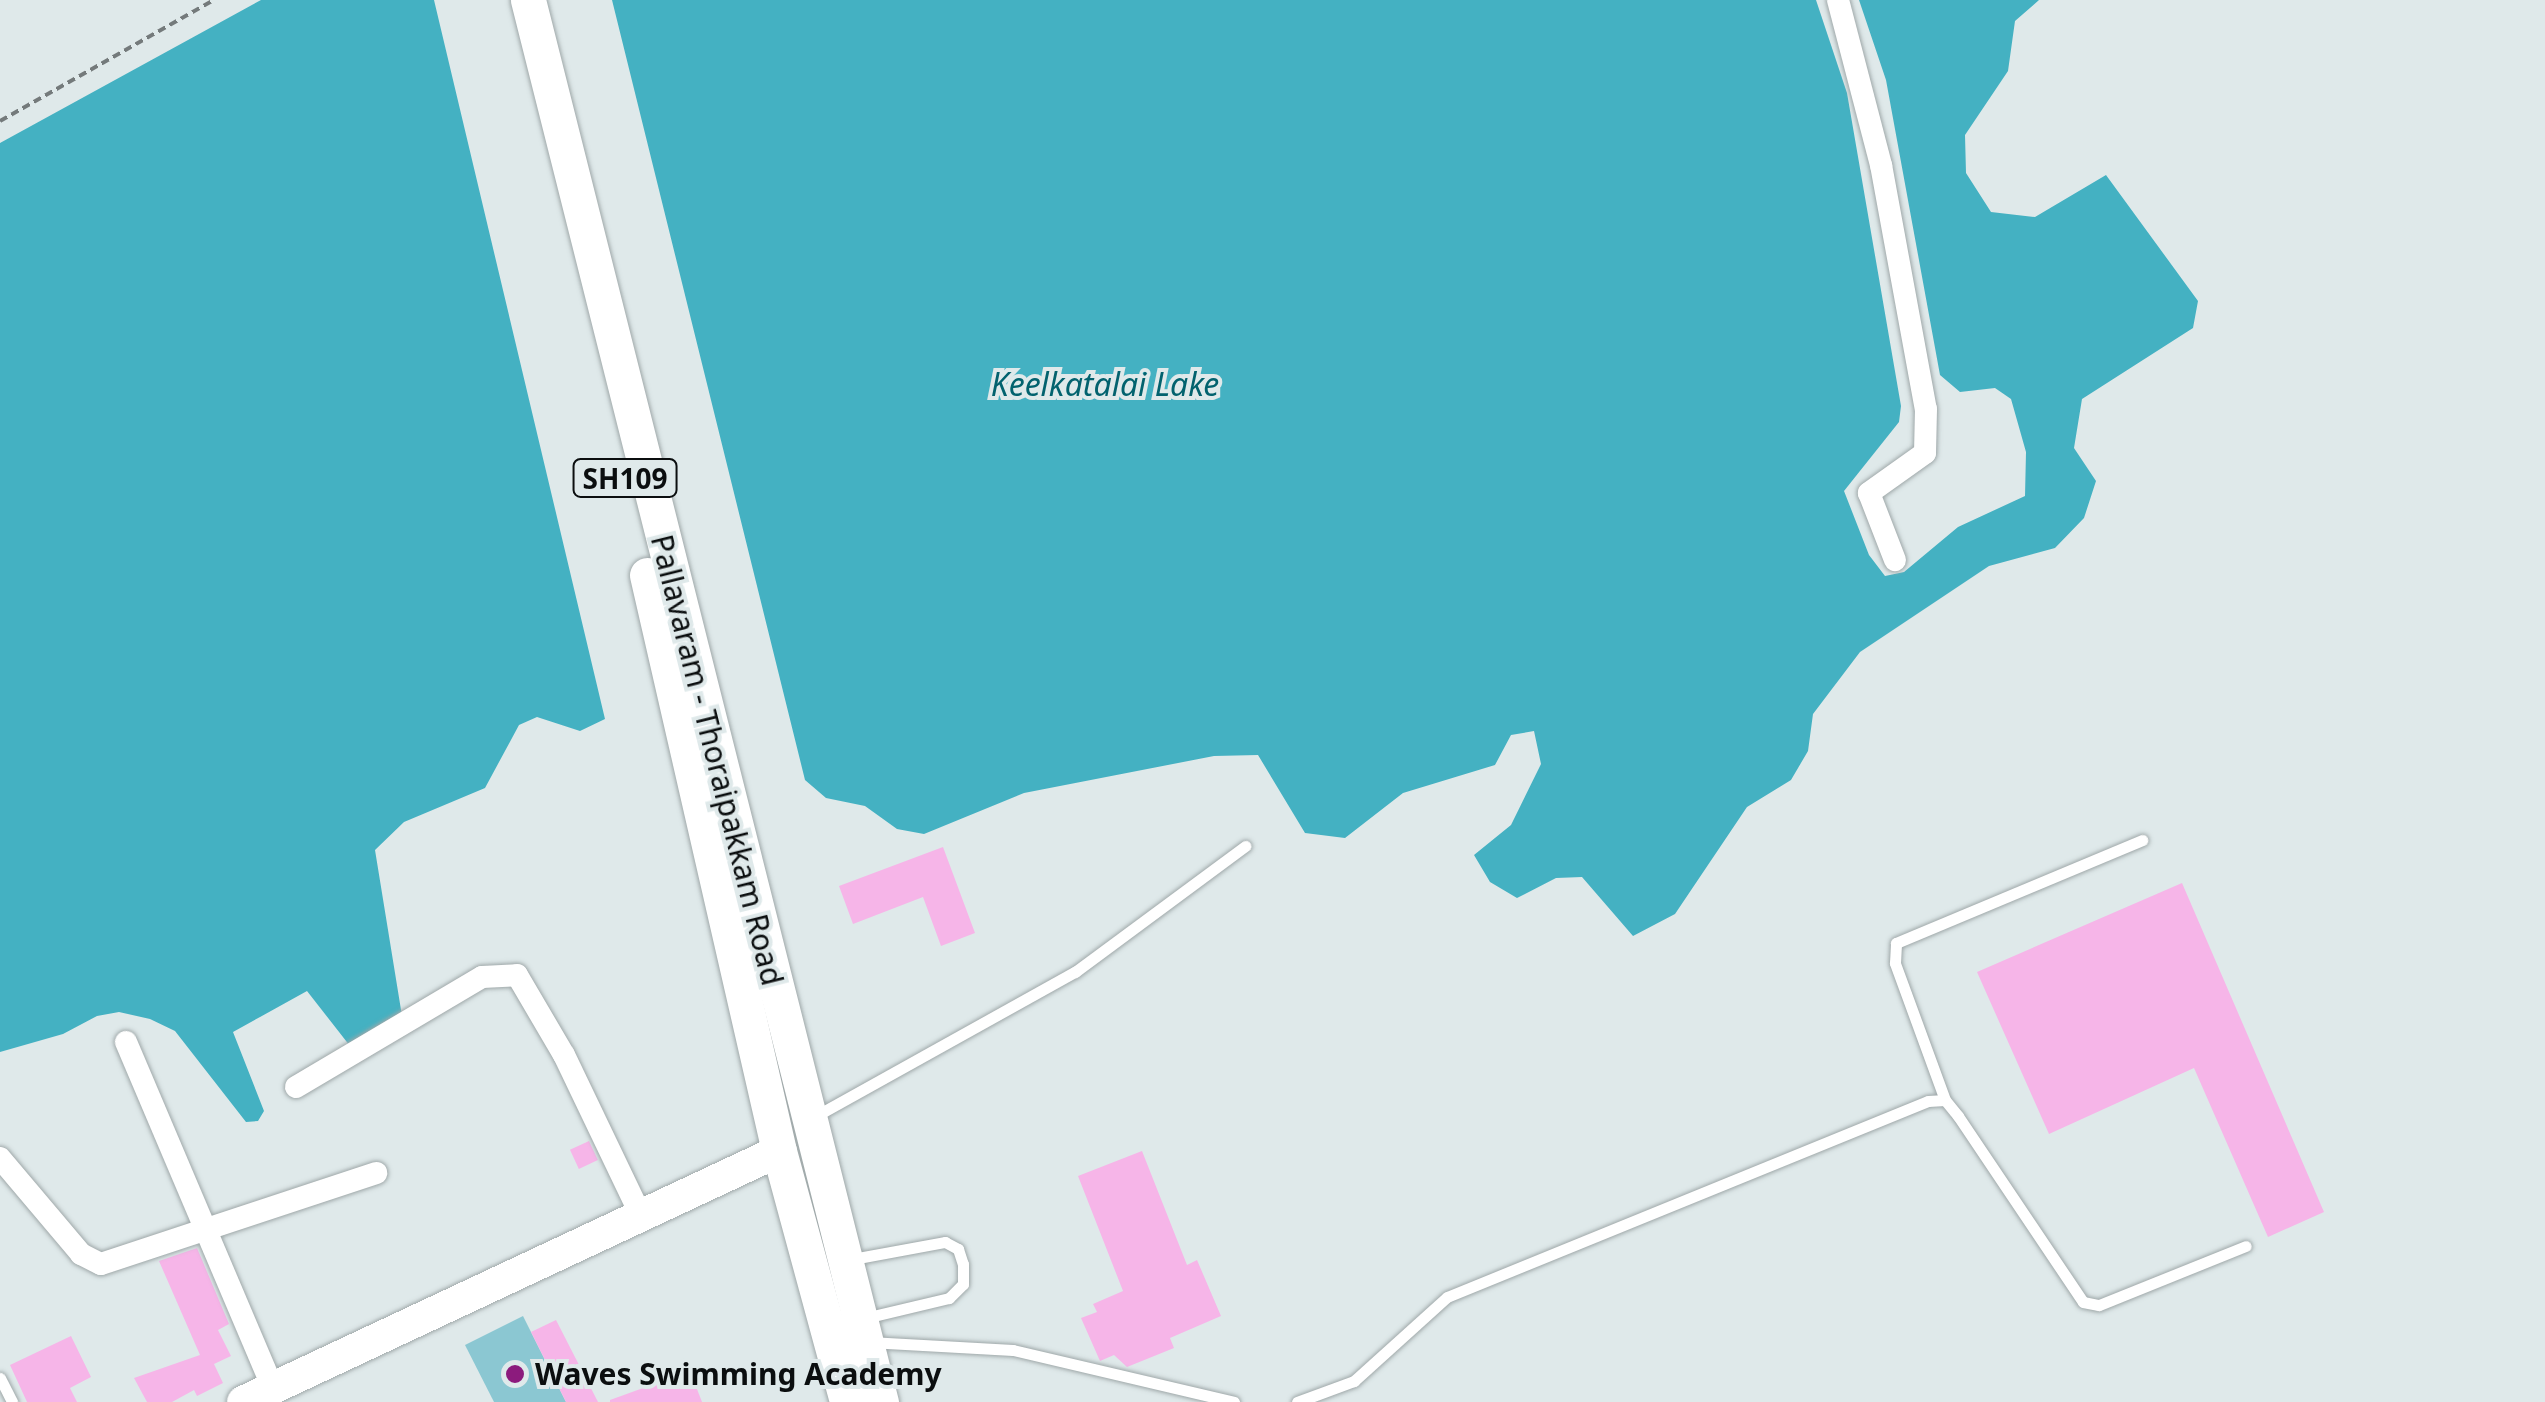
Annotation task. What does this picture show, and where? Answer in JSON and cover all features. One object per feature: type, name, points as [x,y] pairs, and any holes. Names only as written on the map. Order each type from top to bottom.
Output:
[{"type":"main road","name":"Pallavaram - Thoraipakkam Road","points":[[511,0],[779,1151],[847,1402]]},
{"type":"main road","name":"Pallavaram - Thoraipakkam Road","points":[[528,0],[806,1121],[881,1402]]},
{"type":"street","points":[[1838,0],[1882,165],[1929,438],[1925,452],[1869,493],[1895,560]]},
{"type":"street","points":[[296,1087],[482,977],[518,975],[564,1056],[641,1216]]},
{"type":"street","points":[[126,1042],[202,1226],[258,1395],[779,1151]]},
{"type":"street","points":[[0,1158],[82,1254],[101,1264],[202,1226],[376,1173]]},
{"type":"lane","points":[[2142,840],[1896,943],[1895,963],[1945,1100],[2083,1302],[2099,1306],[2246,1246]]},
{"type":"lane","points":[[806,1121],[1075,972],[1245,846]]},
{"type":"lane","points":[[1297,1402],[1354,1381],[1447,1297],[1914,1105],[1945,1100]]},
{"type":"lane","points":[[843,1261],[945,1242],[958,1250],[963,1264],[963,1284],[949,1298],[862,1330]]},
{"type":"lane","points":[[862,1330],[1013,1350],[1234,1402]]},
{"type":"lane","points":[[0,1378],[12,1402]]},
{"type":"path","points":[[0,121],[214,0]]},
{"type":"shaded area","name":"Waves Swimming Academy","points":[[523,1316],[566,1402],[494,1402],[465,1345]]},
{"type":"water","points":[[261,0],[434,0],[605,719],[580,731],[537,717],[519,725],[485,788],[404,822],[375,850],[402,1016],[350,1046],[307,991],[233,1032],[264,1111],[258,1121],[246,1122],[175,1031],[150,1019],[119,1012],[97,1016],[63,1034],[0,1052],[0,143]]},
{"type":"water","name":"Keelkatalai Lake","points":[[612,0],[1816,0],[1847,93],[1901,406],[1899,422],[1844,491],[1869,555],[1885,576],[1904,572],[1958,527],[2025,496],[2026,452],[2011,399],[1995,388],[1960,392],[1940,375],[1886,80],[1859,0],[2039,0],[2015,21],[2008,71],[1965,135],[1966,173],[1991,212],[2035,217],[2106,175],[2198,301],[2193,328],[2082,399],[2074,448],[2096,481],[2084,518],[2055,548],[1989,566],[1860,652],[1813,714],[1808,751],[1791,780],[1747,807],[1675,914],[1633,936],[1582,877],[1556,878],[1517,898],[1490,882],[1474,855],[1511,825],[1541,764],[1534,731],[1511,735],[1495,765],[1403,793],[1345,838],[1305,833],[1258,755],[1214,756],[1024,793],[924,834],[897,829],[865,806],[826,798],[805,780]]},
{"type":"building","points":[[943,847],[975,933],[941,946],[923,897],[853,924],[839,886]]},
{"type":"building","points":[[2182,883],[2324,1212],[2268,1237],[2194,1068],[2049,1134],[1977,972]]},
{"type":"building","points":[[589,1141],[598,1160],[579,1169],[570,1150]]},
{"type":"building","points":[[1142,1151],[1187,1265],[1197,1260],[1221,1316],[1170,1338],[1174,1348],[1127,1367],[1114,1355],[1100,1361],[1081,1318],[1097,1312],[1093,1304],[1123,1291],[1078,1176]]},
{"type":"building","points":[[197,1248],[229,1324],[218,1330],[231,1356],[214,1364],[223,1383],[197,1396],[194,1390],[172,1402],[147,1402],[134,1378],[200,1355],[159,1261]]},
{"type":"building","points":[[556,1320],[598,1402],[566,1402],[531,1332]]},
{"type":"building","points":[[71,1336],[91,1377],[70,1388],[77,1402],[27,1402],[10,1365]]},
{"type":"building","points":[[690,1371],[702,1402],[610,1402],[610,1400]]},
{"type":"place","name":"Waves Swimming Academy","points":[[515,1374]]}]
